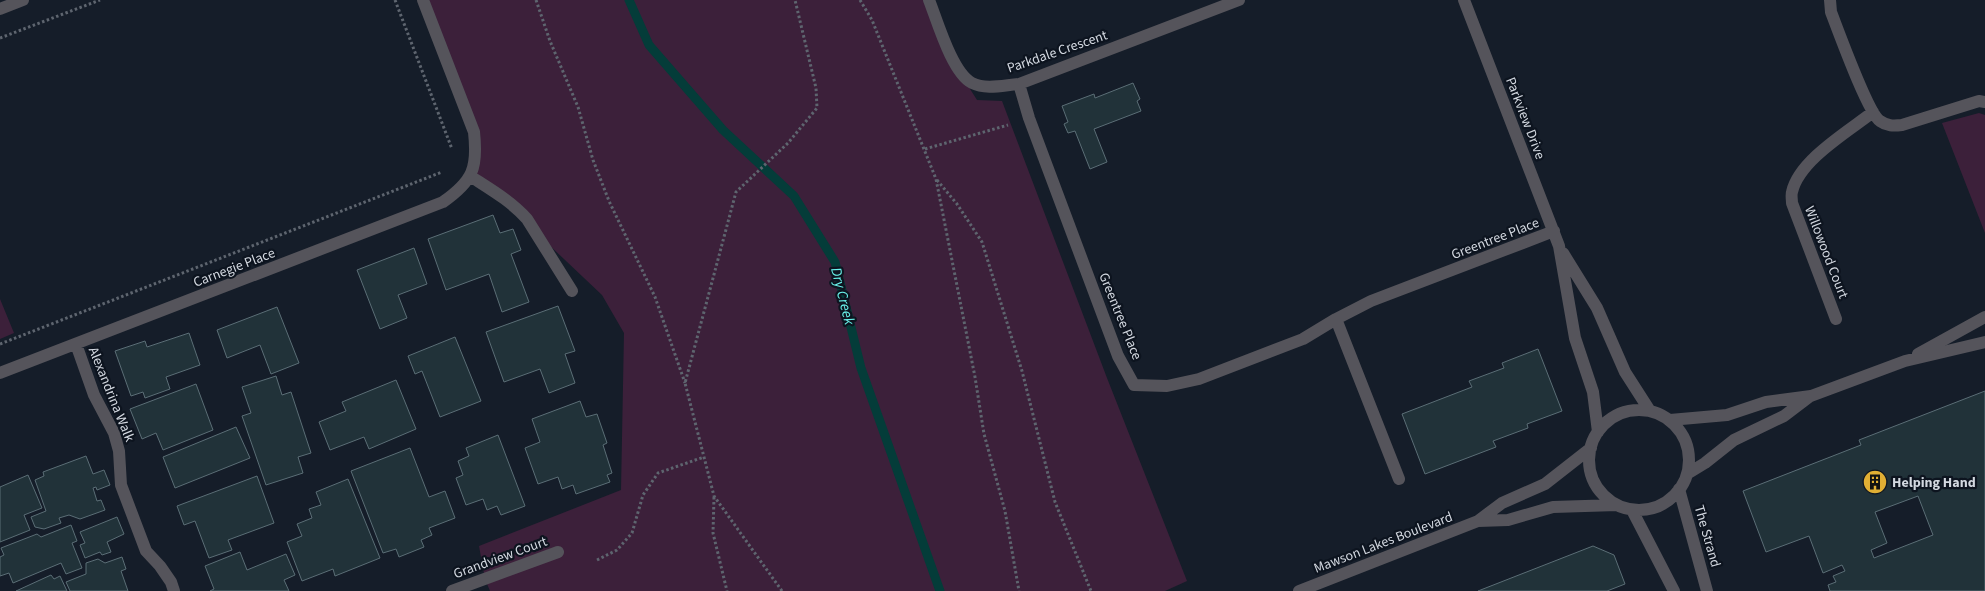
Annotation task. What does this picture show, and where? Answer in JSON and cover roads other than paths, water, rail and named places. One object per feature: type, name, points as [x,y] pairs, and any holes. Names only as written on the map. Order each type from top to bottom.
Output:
[{"type":"street","points":[[0,9],[23,0]]},
{"type":"street","name":"Carnegie Place","points":[[0,373],[443,202],[460,190],[470,176],[476,154],[474,132],[423,0]]},
{"type":"street","name":"Parkdale Crescent","points":[[928,0],[953,62],[971,82],[988,87],[1019,84],[1239,0]]},
{"type":"street","name":"Parkview Drive","points":[[1464,0],[1559,246],[1575,338],[1593,392],[1598,432]]},
{"type":"street","points":[[1830,0],[1830,12],[1878,120],[1890,126],[1902,125],[1979,101],[1985,102]]},
{"type":"street","name":"Greentree Place","points":[[1019,84],[1114,346],[1134,385],[1167,386],[1198,379],[1303,339],[1371,301],[1554,231]]},
{"type":"street","name":"Willowood Court","points":[[1836,318],[1792,204],[1792,191],[1804,169],[1817,156],[1873,112]]},
{"type":"street","points":[[470,176],[511,203],[527,219],[572,291]]},
{"type":"street","name":"Parkview Drive","points":[[1559,246],[1597,308],[1624,372],[1650,411]]},
{"type":"street","points":[[1905,361],[1985,317]]},
{"type":"street","points":[[1336,319],[1399,479]]},
{"type":"street","points":[[1670,420],[1727,415],[1766,402],[1811,396],[1905,361],[1985,342]]},
{"type":"street","name":"Alexandrina Walk","points":[[76,344],[94,395],[114,433],[119,451],[121,485],[146,551],[160,566],[171,582],[174,591]]},
{"type":"street","points":[[1687,474],[1705,463],[1734,440],[1784,416],[1811,396]]},
{"type":"street","points":[[1632,410],[1650,411],[1670,420],[1679,429],[1686,440],[1689,467],[1684,484],[1674,497],[1659,506],[1646,510],[1632,510],[1617,505],[1605,497],[1592,479],[1589,458],[1590,448],[1598,432],[1608,421],[1632,410]]},
{"type":"street","name":"Mawson Lakes Boulevard","points":[[1299,591],[1478,521],[1502,503],[1545,484],[1590,448]]},
{"type":"street","name":"The Strand","points":[[1679,489],[1707,591]]},
{"type":"street","name":"Mawson Lakes Boulevard","points":[[1478,521],[1508,520],[1553,507],[1617,505]]},
{"type":"street","points":[[1632,510],[1674,591]]},
{"type":"street","name":"Grandview Court","points":[[452,591],[558,552]]},
{"type":"waterway","name":"Dry Creek","points":[[629,0],[649,45],[723,130],[794,196],[835,262],[861,368],[940,591]]},
{"type":"place","name":"Helping Hand","points":[[1875,482]]}]
